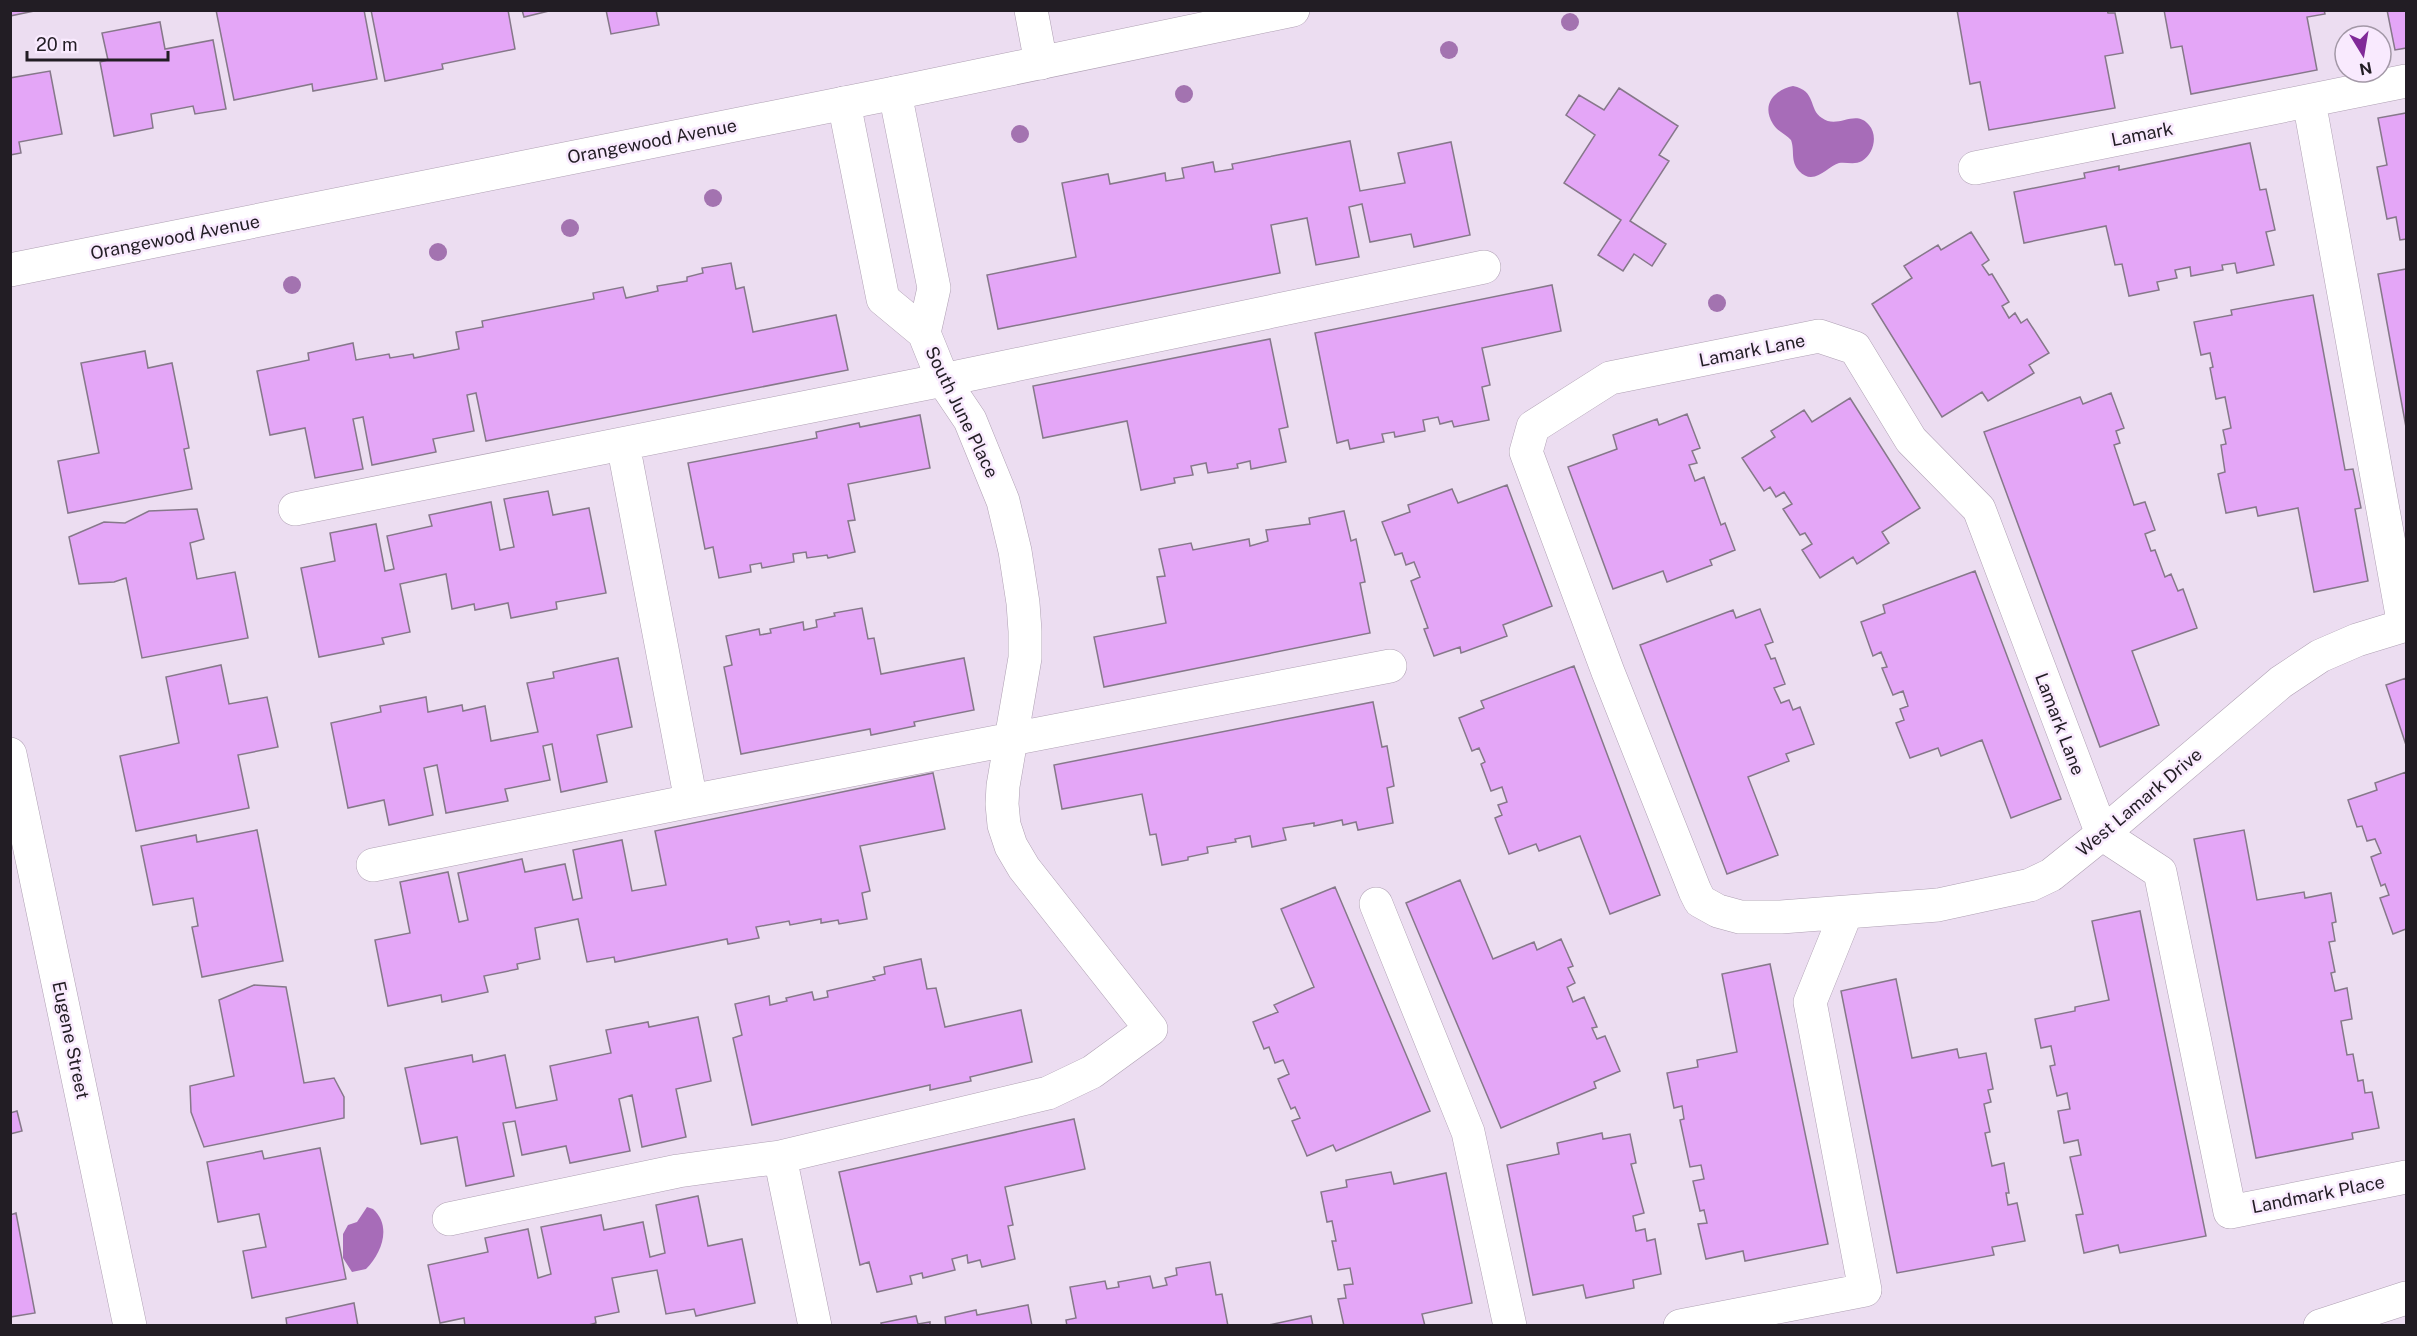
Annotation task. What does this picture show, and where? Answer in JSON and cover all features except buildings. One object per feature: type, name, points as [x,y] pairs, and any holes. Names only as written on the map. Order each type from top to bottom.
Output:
[{"type":"street","points":[[1031,10],[1041,63]]},
{"type":"street","name":"Orangewood Avenue","points":[[10,270],[895,93],[1293,10]]},
{"type":"street","name":"Lamark","points":[[1975,168],[2406,81]]},
{"type":"street","name":"South June Place","points":[[895,93],[934,288],[924,333]]},
{"type":"street","points":[[2309,101],[2405,626]]},
{"type":"street","name":"South June Place","points":[[780,1156],[1048,1093],[1092,1072],[1151,1029],[1024,868],[1011,846],[1004,825],[1003,786],[1025,658],[1023,603],[1015,551],[1003,501],[970,420],[943,380],[924,333],[883,299],[844,103]]},
{"type":"street","points":[[295,509],[943,380],[1484,267]]},
{"type":"street","name":"Lamark Lane","points":[[1846,914],[1740,917],[1709,908],[1700,901],[1695,891],[1608,672],[1526,452],[1533,427],[1610,378],[1819,336],[1855,348],[1911,440],[1979,509],[2102,834]]},
{"type":"street","points":[[622,444],[691,801]]},
{"type":"street","name":"West Lamark Drive","points":[[1846,914],[1938,905],[2030,885],[2051,874],[2102,834],[2282,682],[2320,656],[2357,640],[2405,626]]},
{"type":"street","points":[[373,865],[1390,666]]},
{"type":"street","name":"Eugene Street","points":[[10,754],[21,847],[130,1326]]},
{"type":"street","name":"Landmark Place","points":[[2102,834],[2160,872],[2230,1212],[2406,1177]]},
{"type":"street","points":[[1376,904],[1468,1132],[1510,1326]]},
{"type":"street","points":[[1680,1326],[1865,1290],[1810,1002],[1846,914]]},
{"type":"street","points":[[448,1219],[678,1171],[780,1156],[815,1326]]},
{"type":"street","points":[[2320,1326],[2406,1298]]},
{"type":"shaded area","points":[[1793,86],[1806,92],[1818,114],[1828,121],[1852,118],[1864,120],[1872,129],[1874,139],[1872,149],[1866,158],[1857,163],[1839,163],[1810,177],[1799,171],[1794,160],[1791,140],[1775,126],[1768,111],[1771,99],[1775,95]]},
{"type":"shaded area","points":[[367,1207],[373,1209],[379,1216],[383,1239],[372,1263],[366,1269],[352,1272],[343,1258],[343,1234],[348,1225],[357,1222]]}]
